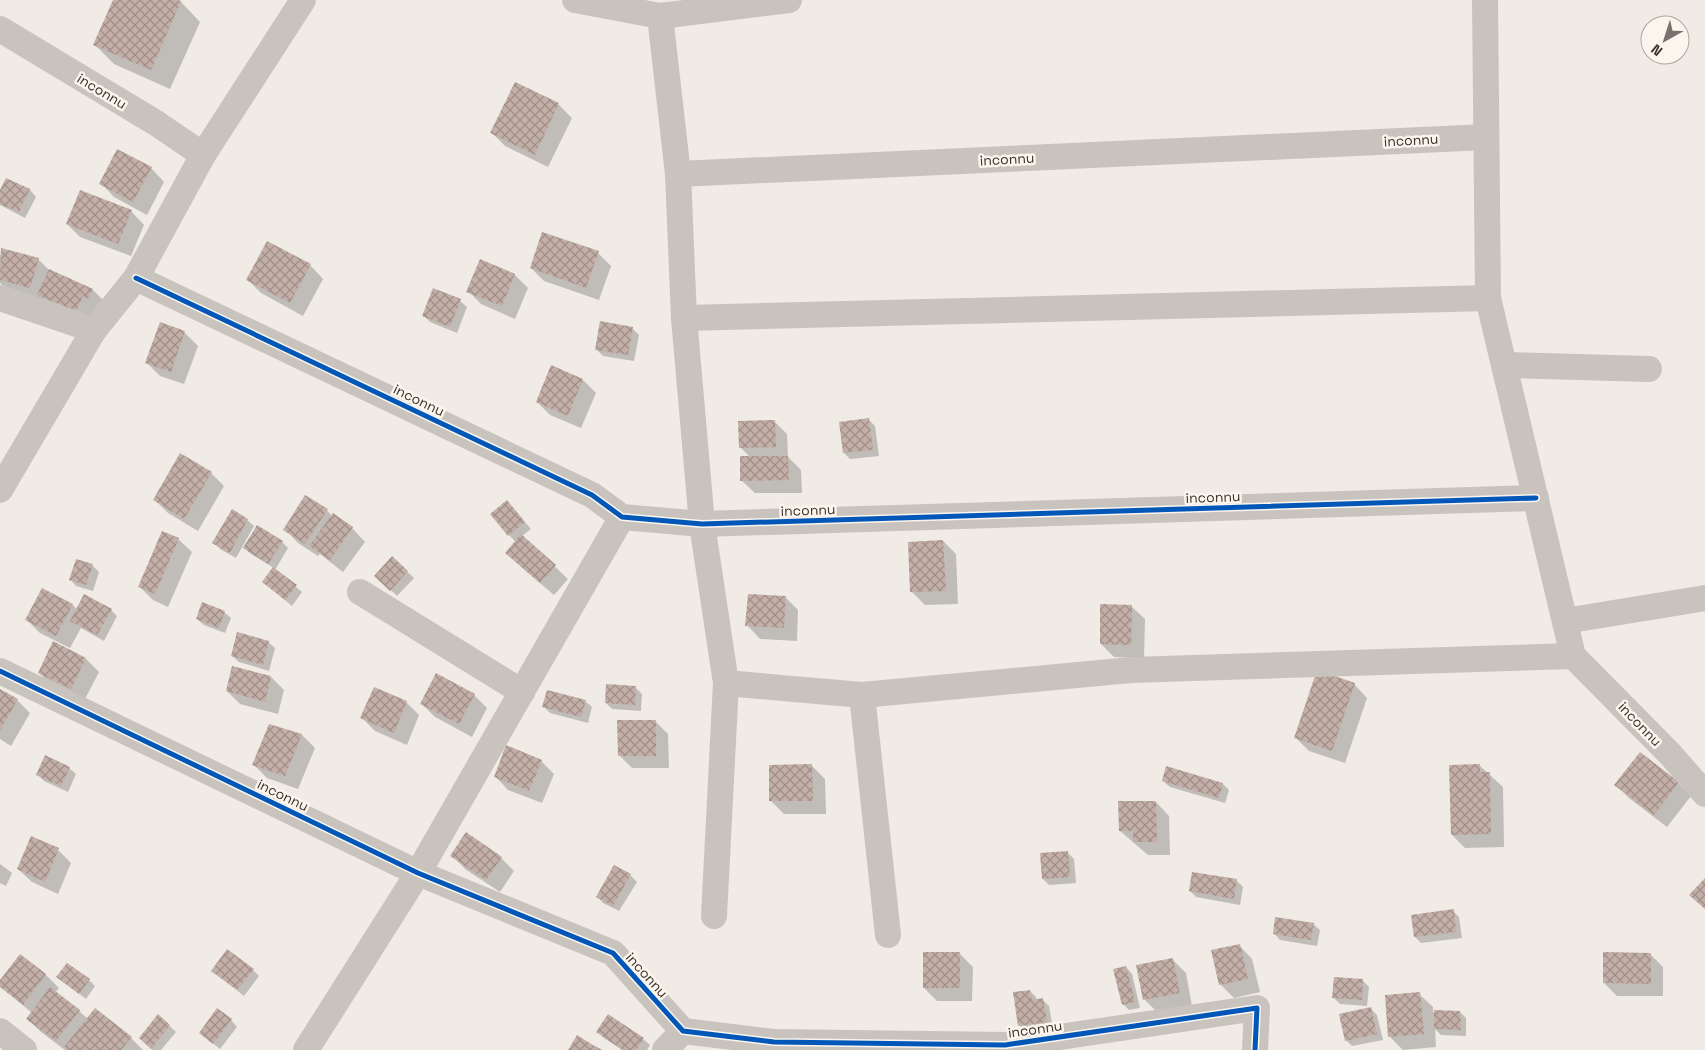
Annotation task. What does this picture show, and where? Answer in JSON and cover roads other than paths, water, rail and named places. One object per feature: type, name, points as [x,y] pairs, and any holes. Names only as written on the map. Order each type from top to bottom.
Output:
[{"type":"street","points":[[0,490],[94,330],[136,278],[203,155],[303,0]]},
{"type":"street","points":[[575,0],[660,16],[789,0]]},
{"type":"street","points":[[726,684],[862,695],[1131,670],[1573,656],[1488,298],[1485,0]]},
{"type":"street","points":[[660,16],[678,174],[684,318],[702,524],[726,684],[714,916]]},
{"type":"street","name":"inconnu","points":[[0,29],[156,123],[203,155]]},
{"type":"street","name":"inconnu","points":[[678,174],[1486,137]]},
{"type":"street","name":"inconnu","points":[[136,278],[592,495],[622,517],[702,524],[1536,498]]},
{"type":"street","points":[[0,298],[94,330]]},
{"type":"street","points":[[684,318],[1488,298]]},
{"type":"street","points":[[1504,365],[1649,369]]},
{"type":"street","points":[[306,1050],[418,873],[622,517]]},
{"type":"street","points":[[360,592],[522,692]]},
{"type":"street","points":[[1565,621],[1705,598]]},
{"type":"street","name":"inconnu","points":[[1573,656],[1670,754],[1705,794]]},
{"type":"street","name":"inconnu","points":[[0,671],[418,873],[613,953],[683,1030],[774,1042],[1005,1045],[1257,1008],[1255,1050]]},
{"type":"street","points":[[862,695],[888,935]]},
{"type":"street","points":[[0,1030],[24,1050]]},
{"type":"street","points":[[665,1050],[683,1030]]}]
